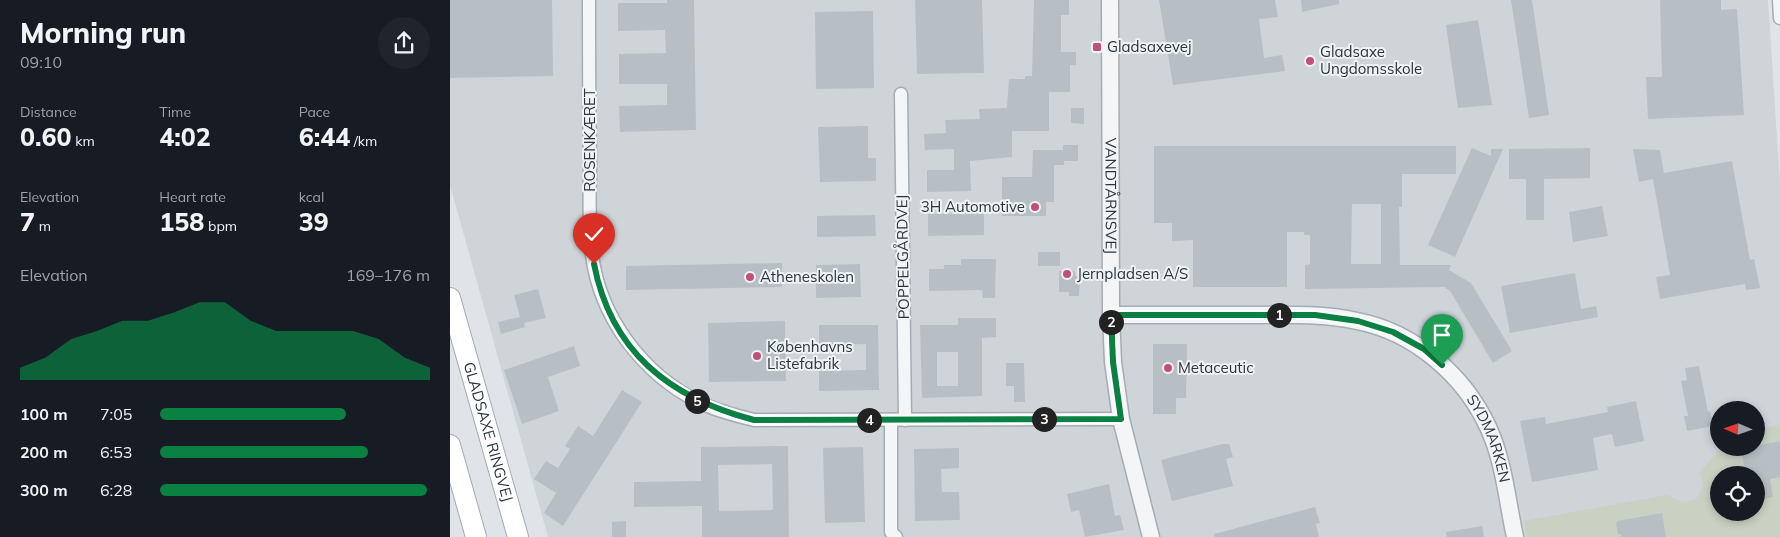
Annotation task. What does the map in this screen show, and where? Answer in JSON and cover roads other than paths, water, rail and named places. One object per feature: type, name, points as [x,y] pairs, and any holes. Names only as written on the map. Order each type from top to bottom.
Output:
[{"type":"main road","name":"GLADSAXE RINGVEJ","points":[[450,298],[518,537]]},
{"type":"main road","points":[[450,445],[476,537]]},
{"type":"street","name":"ROSENKÆRET","points":[[589,0],[590,221],[592,256],[602,296],[625,339],[645,364],[672,387],[700,403],[726,413],[754,420],[1121,419]]},
{"type":"street","name":"VANDTÅRNSVEJ","points":[[1110,0],[1111,315],[1113,362],[1121,419],[1151,537]]},
{"type":"street","points":[[1779,0],[1780,18]]},
{"type":"street","name":"POPPELGÅRDVEJ","points":[[900,94],[905,420]]},
{"type":"street","name":"SYDMARKEN","points":[[1111,315],[1315,315],[1358,321],[1393,332],[1424,349],[1447,369],[1469,395],[1488,426],[1500,461],[1514,537]]},
{"type":"street","points":[[891,420],[890,532],[896,537]]},
{"type":"place","name":"Gladsaxevej","points":[[1097,47]]},
{"type":"place","name":"Gladsaxe Ungdomsskole","points":[[1310,61]]},
{"type":"place","name":"3H Automotive","points":[[1035,207]]},
{"type":"place","name":"Jernpladsen A/S","points":[[1067,274]]},
{"type":"place","name":"Atheneskolen","points":[[750,277]]},
{"type":"place","name":"Københavns Listefabrik","points":[[757,356]]},
{"type":"place","name":"Metaceutic","points":[[1168,368]]}]
